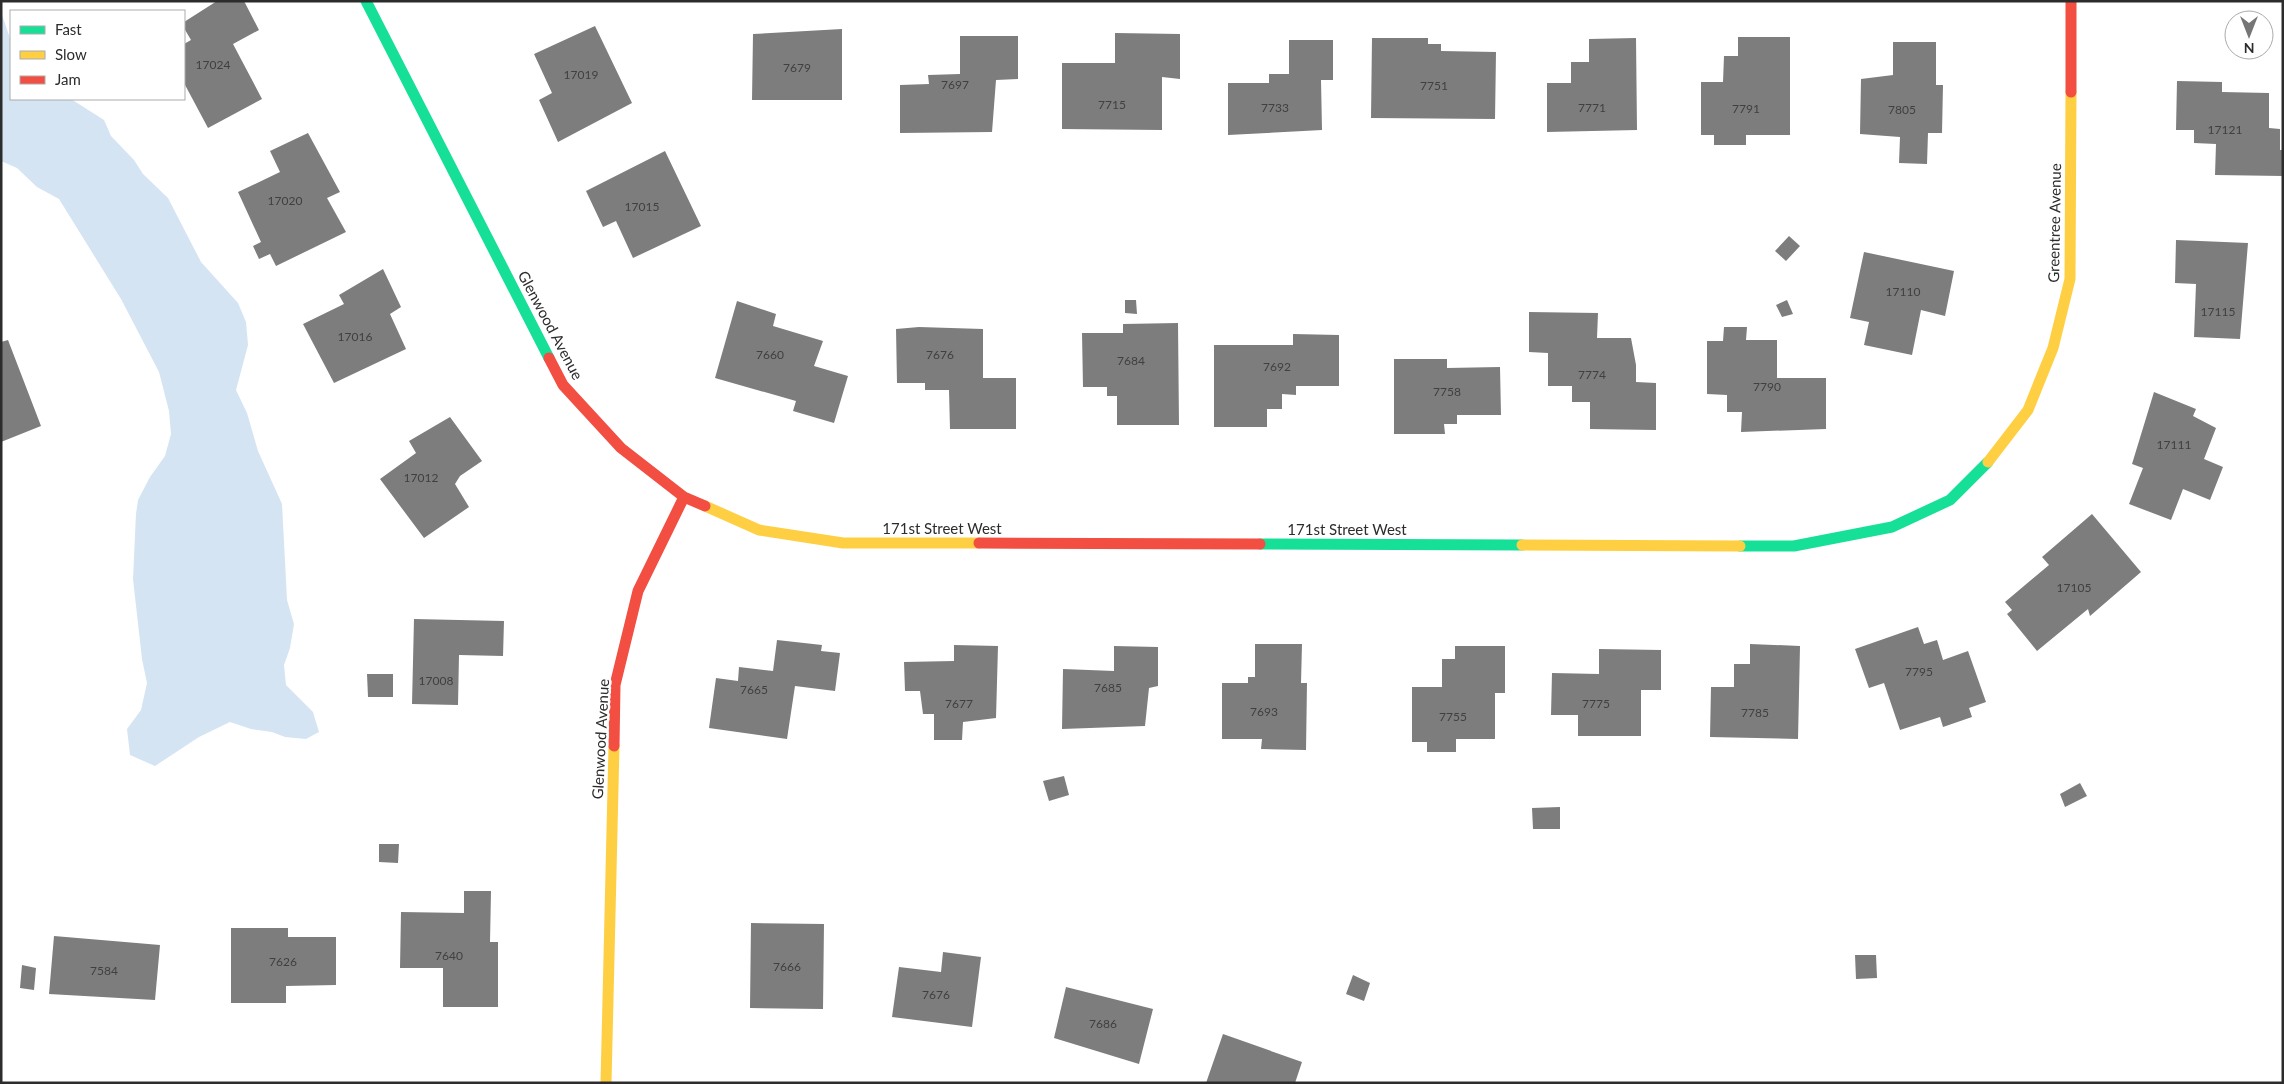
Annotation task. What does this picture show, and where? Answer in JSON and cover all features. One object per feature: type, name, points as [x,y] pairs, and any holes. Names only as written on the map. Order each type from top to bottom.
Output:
[{"type":"street","name":"Glenwood Avenue","points":[[366,1],[563,385],[621,448],[684,498],[638,591],[615,685],[606,1083]]},
{"type":"street","name":"Greentree Avenue","points":[[1993,457],[2028,410],[2053,348],[2070,279],[2071,1]]},
{"type":"street","name":"171st Street West","points":[[684,498],[759,530],[843,543],[1794,546],[1892,527],[1950,500],[1993,457]]},
{"type":"water","points":[[1,12],[10,38],[10,100],[73,100],[104,120],[111,136],[134,160],[143,174],[168,198],[201,262],[238,303],[246,322],[248,345],[236,390],[247,413],[258,451],[282,504],[287,600],[294,624],[290,648],[284,665],[286,685],[313,712],[319,732],[306,739],[285,737],[230,722],[199,737],[155,766],[130,755],[127,729],[141,710],[147,683],[142,659],[133,579],[136,514],[138,500],[150,477],[165,456],[171,434],[169,411],[159,372],[121,299],[59,199],[37,187],[17,168],[1,161]]},
{"type":"building","points":[[217,1],[244,1],[259,30],[233,44],[262,99],[208,128],[185,85],[185,43],[191,40],[185,30],[185,21]]},
{"type":"building","points":[[595,26],[632,103],[558,142],[539,100],[552,93],[534,54]]},
{"type":"building","points":[[842,29],[842,100],[752,100],[753,34]]},
{"type":"building","points":[[1115,33],[1180,34],[1180,79],[1162,77],[1162,130],[1062,129],[1062,63],[1115,63]]},
{"type":"building","points":[[960,36],[1018,36],[1018,79],[996,80],[992,132],[900,133],[900,85],[929,84],[928,75],[960,74]]},
{"type":"building","points":[[1738,37],[1790,37],[1790,135],[1746,135],[1746,145],[1714,145],[1714,135],[1701,135],[1701,82],[1723,82],[1724,56],[1738,56]]},
{"type":"building","points":[[1372,38],[1428,38],[1428,44],[1441,44],[1441,51],[1496,52],[1495,119],[1371,118]]},
{"type":"building","points":[[1636,38],[1637,130],[1547,132],[1547,83],[1571,83],[1571,62],[1589,62],[1589,39]]},
{"type":"building","points":[[1289,40],[1333,40],[1333,80],[1321,80],[1322,130],[1228,135],[1228,83],[1269,83],[1269,74],[1289,74]]},
{"type":"building","points":[[1893,42],[1936,42],[1936,85],[1943,85],[1942,133],[1928,133],[1927,164],[1899,163],[1900,137],[1860,134],[1861,79],[1893,75]]},
{"type":"building","points":[[2177,81],[2222,82],[2222,92],[2269,93],[2269,128],[2280,129],[2280,150],[2283,150],[2283,176],[2215,175],[2216,144],[2194,143],[2194,130],[2176,130]]},
{"type":"building","points":[[308,133],[340,192],[327,198],[346,232],[276,266],[270,254],[259,259],[253,246],[261,242],[238,192],[280,172],[270,151]]},
{"type":"building","points":[[665,151],[701,226],[633,258],[616,221],[603,227],[586,191]]},
{"type":"building","points":[[1789,236],[1800,246],[1786,261],[1775,251]]},
{"type":"building","points":[[2176,240],[2248,243],[2240,339],[2194,337],[2196,284],[2175,283]]},
{"type":"building","points":[[1864,252],[1954,271],[1945,316],[1921,310],[1912,355],[1864,345],[1869,322],[1850,318]]},
{"type":"building","points":[[383,269],[401,307],[390,314],[406,349],[334,383],[303,324],[344,304],[339,295]]},
{"type":"building","points":[[1125,300],[1136,300],[1137,314],[1125,313]]},
{"type":"building","points":[[1787,300],[1793,314],[1782,317],[1776,305]]},
{"type":"building","points":[[737,301],[776,314],[773,326],[823,341],[814,366],[848,376],[834,423],[793,411],[796,401],[715,378]]},
{"type":"building","points":[[1529,312],[1598,313],[1597,338],[1631,338],[1636,365],[1636,382],[1656,383],[1656,430],[1590,429],[1590,402],[1572,402],[1572,386],[1548,386],[1548,353],[1529,352]]},
{"type":"building","points":[[1178,323],[1179,425],[1117,425],[1117,396],[1107,396],[1107,387],[1083,387],[1082,333],[1123,333],[1123,324]]},
{"type":"building","points":[[919,327],[983,329],[983,378],[1016,378],[1016,429],[950,429],[949,390],[925,390],[925,383],[897,383],[896,329]]},
{"type":"building","points":[[1724,327],[1747,327],[1746,340],[1777,340],[1777,378],[1826,378],[1826,429],[1741,432],[1742,412],[1727,412],[1727,395],[1707,394],[1707,341],[1723,341]]},
{"type":"building","points":[[1293,334],[1339,335],[1339,386],[1296,386],[1296,395],[1282,394],[1282,409],[1267,409],[1267,427],[1214,427],[1214,345],[1293,345]]},
{"type":"building","points":[[8,340],[41,426],[1,442],[1,342]]},
{"type":"building","points":[[1394,359],[1447,359],[1447,368],[1500,367],[1501,415],[1457,415],[1457,424],[1444,424],[1445,434],[1394,434]]},
{"type":"building","points":[[2154,392],[2196,409],[2193,416],[2216,428],[2204,459],[2223,467],[2210,500],[2183,489],[2171,520],[2129,504],[2143,468],[2132,464]]},
{"type":"building","points":[[450,417],[482,461],[460,476],[455,484],[469,507],[424,538],[380,479],[416,453],[409,441]]},
{"type":"building","points":[[2092,514],[2141,572],[2090,616],[2088,609],[2037,651],[2007,614],[2012,610],[2005,602],[2049,565],[2042,557]]},
{"type":"building","points":[[414,619],[504,621],[503,656],[459,655],[458,705],[412,704]]},
{"type":"building","points":[[1918,627],[1924,644],[1937,640],[1943,660],[1968,651],[1986,702],[1969,708],[1972,717],[1943,727],[1940,717],[1900,730],[1884,683],[1869,688],[1855,649]]},
{"type":"building","points":[[777,640],[822,645],[821,651],[840,653],[835,691],[795,686],[787,739],[709,728],[716,678],[738,681],[739,667],[773,671]]},
{"type":"building","points":[[1255,644],[1302,644],[1301,683],[1307,683],[1306,750],[1261,749],[1262,739],[1222,739],[1222,683],[1248,683],[1248,677],[1255,677]]},
{"type":"building","points":[[1750,644],[1800,646],[1798,739],[1710,737],[1711,687],[1734,687],[1734,664],[1750,664]]},
{"type":"building","points":[[954,645],[998,646],[996,718],[963,722],[962,740],[934,740],[934,714],[923,714],[920,691],[905,691],[904,662],[954,661]]},
{"type":"building","points":[[1114,646],[1158,647],[1158,686],[1149,688],[1145,726],[1062,729],[1063,669],[1114,671]]},
{"type":"building","points":[[1455,646],[1505,646],[1505,693],[1495,693],[1495,739],[1456,739],[1456,752],[1427,752],[1427,742],[1412,742],[1412,687],[1442,687],[1442,659],[1455,659]]},
{"type":"building","points":[[1599,649],[1661,650],[1661,690],[1641,690],[1641,736],[1578,736],[1578,715],[1551,715],[1552,673],[1599,674]]},
{"type":"building","points":[[367,674],[393,674],[393,697],[368,697]]},
{"type":"building","points":[[1064,776],[1069,795],[1049,801],[1043,781]]},
{"type":"building","points":[[2080,783],[2087,796],[2065,807],[2060,794]]},
{"type":"building","points":[[1560,807],[1560,829],[1533,829],[1532,808]]},
{"type":"building","points":[[379,844],[399,844],[398,863],[379,862]]},
{"type":"building","points":[[464,891],[491,891],[490,942],[498,942],[498,1007],[443,1007],[443,968],[400,968],[401,912],[464,913]]},
{"type":"building","points":[[751,923],[824,924],[823,1009],[750,1008]]},
{"type":"building","points":[[231,928],[288,928],[288,937],[336,937],[336,985],[286,986],[286,1003],[231,1003]]},
{"type":"building","points":[[54,936],[160,945],[155,1000],[49,994]]},
{"type":"building","points":[[943,952],[981,957],[972,1027],[892,1017],[899,967],[941,972]]},
{"type":"building","points":[[1855,955],[1876,955],[1877,978],[1856,979]]},
{"type":"building","points":[[22,965],[36,968],[34,990],[20,988]]},
{"type":"building","points":[[1353,975],[1370,983],[1364,1001],[1346,994]]},
{"type":"building","points":[[1066,987],[1153,1009],[1139,1064],[1054,1038]]},
{"type":"building","points":[[1223,1034],[1302,1062],[1295,1083],[1206,1083]]},
{"type":"traffic: fast","points":[[366,1],[549,358]]},
{"type":"traffic: fast","points":[[1740,546],[1794,546],[1892,527],[1950,500],[1988,462]]},
{"type":"traffic: fast","points":[[1260,544],[1522,545]]},
{"type":"traffic: slow","points":[[1988,462],[2028,410],[2053,348],[2070,279],[2071,92]]},
{"type":"traffic: slow","points":[[705,506],[759,530],[843,543],[979,543]]},
{"type":"traffic: slow","points":[[1522,545],[1740,546]]},
{"type":"traffic: slow","points":[[606,1083],[614,746]]},
{"type":"traffic: jam","points":[[2071,1],[2071,92]]},
{"type":"traffic: jam","points":[[549,358],[563,385],[621,448],[684,497],[705,506]]},
{"type":"traffic: jam","points":[[614,746],[615,685],[638,591],[684,497]]},
{"type":"traffic: jam","points":[[979,543],[1260,544]]}]
